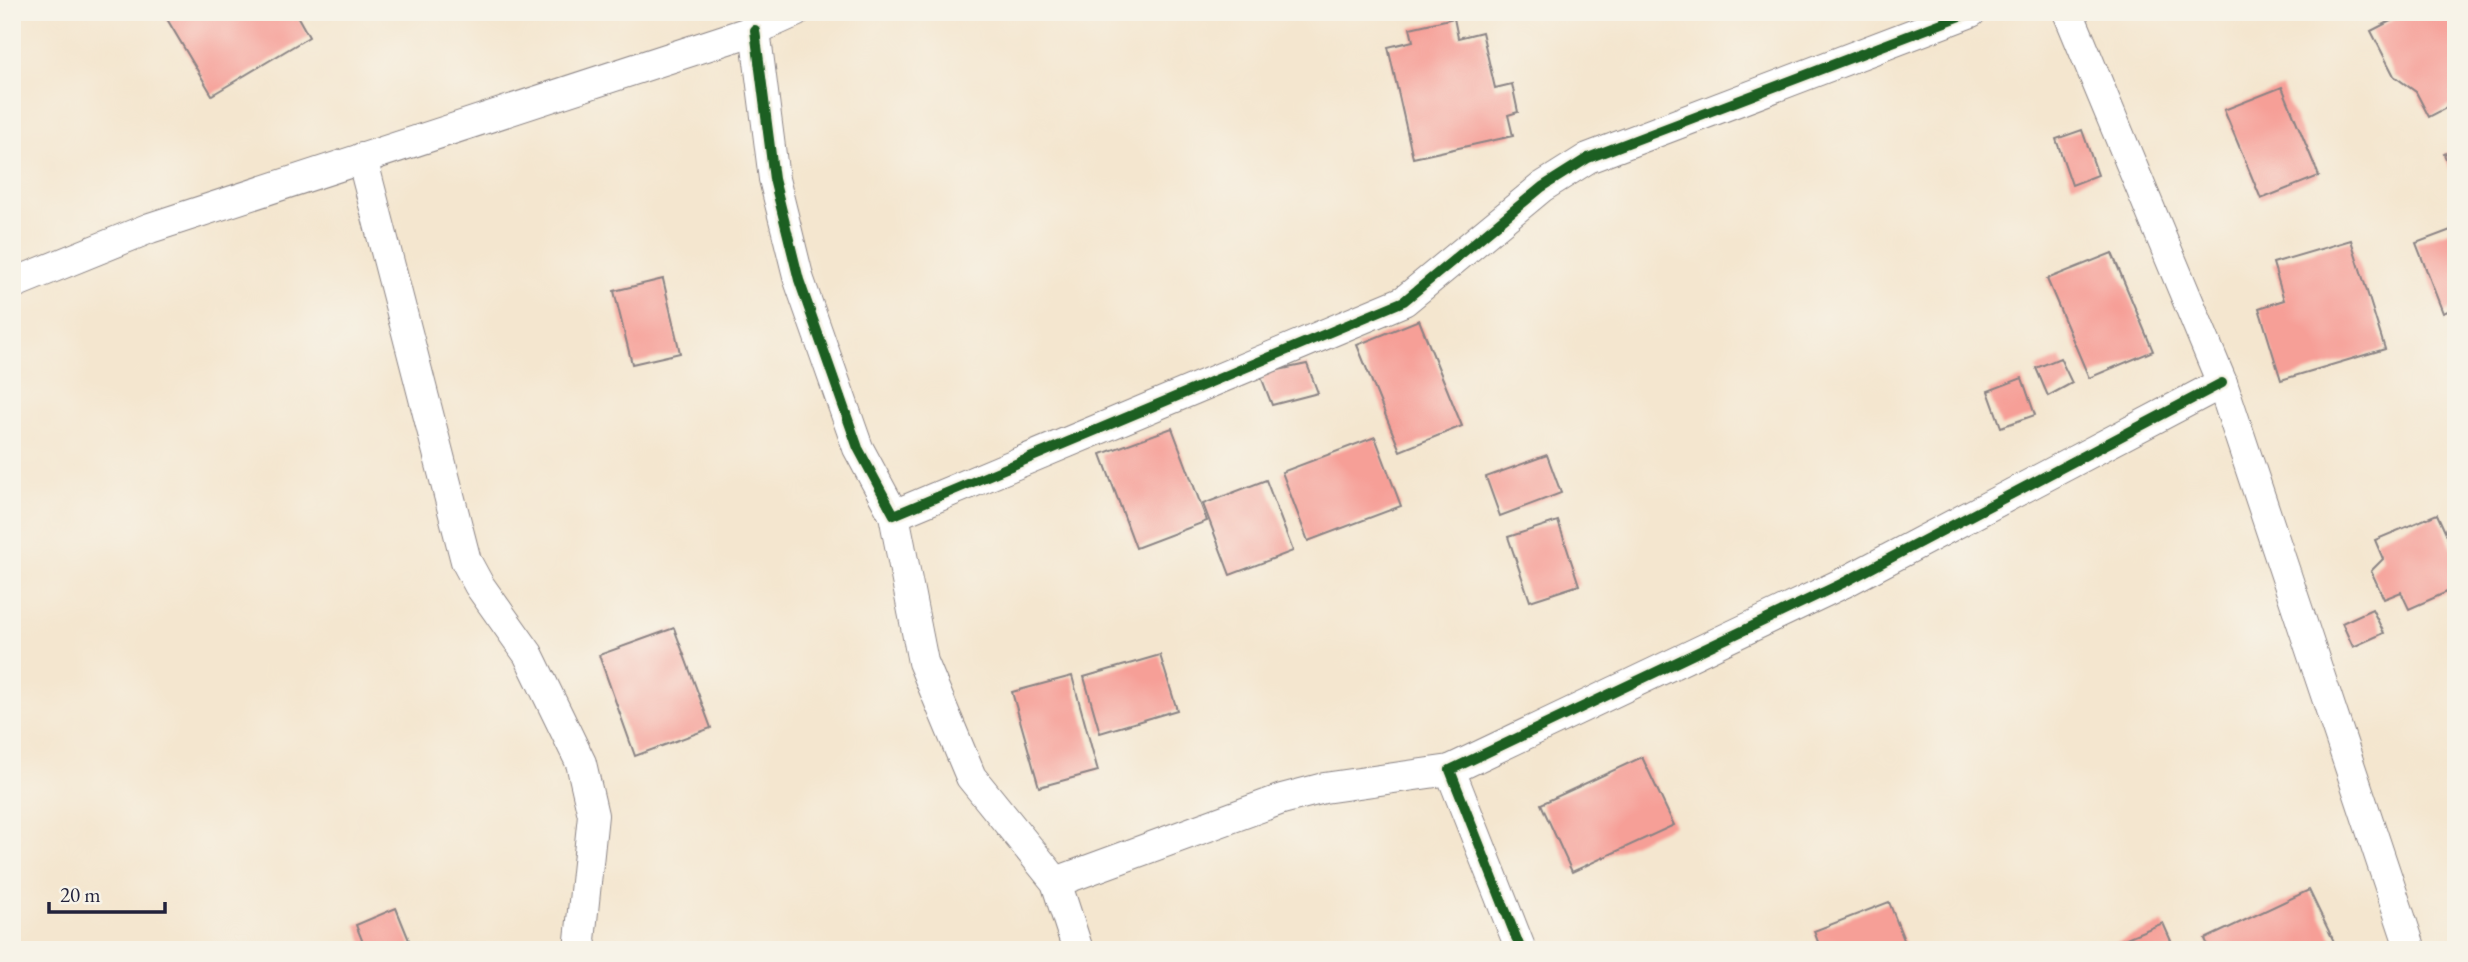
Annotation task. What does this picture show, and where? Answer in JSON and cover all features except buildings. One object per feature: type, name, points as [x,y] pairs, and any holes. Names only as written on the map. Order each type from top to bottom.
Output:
[{"type":"street","points":[[12,284],[150,228],[755,30],[795,12]]},
{"type":"street","points":[[894,515],[1404,301],[1542,187],[1588,159],[1971,12]]},
{"type":"street","points":[[2068,12],[2222,383],[2411,950]]},
{"type":"street","points":[[755,30],[774,179],[799,280],[858,448],[894,515],[923,662],[971,777],[1056,882],[1078,950]]},
{"type":"street","points":[[362,159],[466,561],[479,585],[528,653],[581,763],[593,815],[580,940],[582,950]]},
{"type":"street","points":[[1056,882],[1282,799],[1324,788],[1450,769],[1843,583],[2222,383]]},
{"type":"street","points":[[1450,769],[1521,950]]},
{"type":"cycle path","points":[[755,30],[774,179],[799,280],[858,448],[894,515],[1404,301],[1542,187],[1588,158],[1971,12]]},
{"type":"cycle path","points":[[1521,950],[1450,770],[1843,583],[2222,383]]}]
